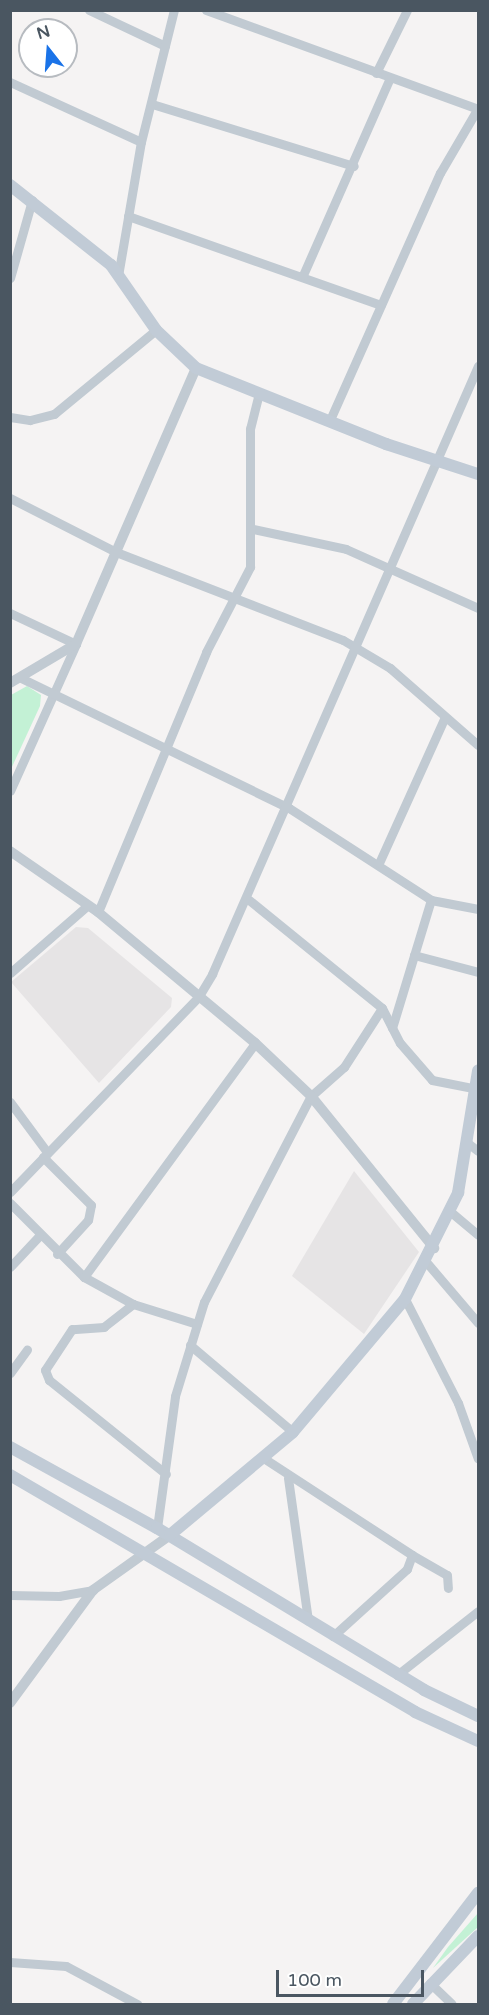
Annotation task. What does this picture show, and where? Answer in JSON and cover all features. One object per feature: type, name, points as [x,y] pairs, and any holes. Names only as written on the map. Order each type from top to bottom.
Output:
[{"type":"main road","points":[[10,185],[32,200],[118,276],[156,330],[196,368],[329,422],[478,474]]},
{"type":"main road","points":[[170,1535],[265,1459],[293,1432],[405,1299],[427,1263],[452,1213],[474,1148],[478,1071]]},
{"type":"main road","points":[[10,1447],[170,1535],[397,1674],[478,1716]]},
{"type":"main road","points":[[10,1475],[415,1712],[478,1741]]},
{"type":"main road","points":[[393,2004],[478,1893]]},
{"type":"main road","points":[[413,2004],[430,1983],[478,1936]]},
{"type":"street","points":[[89,10],[165,46]]},
{"type":"street","points":[[118,276],[141,142],[174,10]]},
{"type":"street","points":[[206,10],[478,108],[440,173],[329,422]]},
{"type":"street","points":[[376,73],[407,10]]},
{"type":"street","points":[[303,275],[354,166],[390,78]]},
{"type":"street","points":[[10,82],[141,142]]},
{"type":"street","points":[[152,104],[354,166]]},
{"type":"street","points":[[10,278],[32,200]]},
{"type":"street","points":[[128,216],[303,275],[381,305]]},
{"type":"street","points":[[10,417],[30,420],[54,414],[156,330]]},
{"type":"street","points":[[10,1192],[200,996],[249,900],[392,568],[434,460],[478,366]]},
{"type":"street","points":[[10,792],[57,694],[76,644],[196,368]]},
{"type":"street","points":[[98,912],[231,600],[250,567],[253,529],[250,429],[259,394]]},
{"type":"street","points":[[10,498],[116,552],[231,600],[293,617],[357,648],[390,668],[478,744]]},
{"type":"street","points":[[253,529],[317,540],[392,568],[478,608]]},
{"type":"street","points":[[10,613],[76,644]]},
{"type":"street","points":[[16,680],[76,644]]},
{"type":"street","points":[[16,680],[57,694],[289,808],[379,863],[431,900],[478,909]]},
{"type":"street","points":[[379,863],[445,717]]},
{"type":"street","points":[[10,850],[98,912],[255,1043],[311,1096],[434,1248]]},
{"type":"street","points":[[249,900],[382,1008],[392,1028],[432,1080],[477,1089]]},
{"type":"street","points":[[392,1028],[431,900]]},
{"type":"street","points":[[10,973],[88,905]]},
{"type":"street","points":[[414,955],[478,972]]},
{"type":"street","points":[[157,1528],[175,1396],[197,1324],[311,1096],[344,1067],[382,1008]]},
{"type":"street","points":[[84,1277],[255,1043]]},
{"type":"street","points":[[10,1102],[46,1153],[91,1205],[88,1220],[57,1254]]},
{"type":"street","points":[[10,1203],[57,1254],[84,1277],[134,1304],[197,1324]]},
{"type":"street","points":[[452,1213],[478,1235]]},
{"type":"street","points":[[10,1267],[39,1236]]},
{"type":"street","points":[[427,1263],[478,1323]]},
{"type":"street","points":[[405,1299],[477,1447],[478,1459]]},
{"type":"street","points":[[134,1304],[120,1320],[104,1327],[72,1329],[45,1370],[49,1380],[166,1474]]},
{"type":"street","points":[[190,1345],[293,1432]]},
{"type":"street","points":[[10,1373],[27,1350]]},
{"type":"street","points":[[265,1459],[288,1478],[447,1575],[448,1588]]},
{"type":"street","points":[[288,1478],[308,1621]]},
{"type":"street","points":[[10,1703],[93,1590],[142,1551],[170,1535]]},
{"type":"street","points":[[333,1636],[407,1569],[412,1555]]},
{"type":"street","points":[[10,1594],[58,1596],[93,1590]]},
{"type":"street","points":[[397,1674],[478,1611]]},
{"type":"street","points":[[10,1962],[66,1966],[137,2004]]},
{"type":"street","points":[[430,1983],[452,2004]]},
{"type":"shaded area","points":[[76,927],[88,928],[172,998],[171,1007],[99,1083],[11,982]]},
{"type":"shaded area","points":[[354,1171],[419,1252],[364,1334],[292,1276]]},
{"type":"green space","points":[[27,686],[41,695],[40,706],[11,769],[11,695]]},
{"type":"green space","points":[[478,1913],[478,1927],[433,1968],[448,1947]]}]
